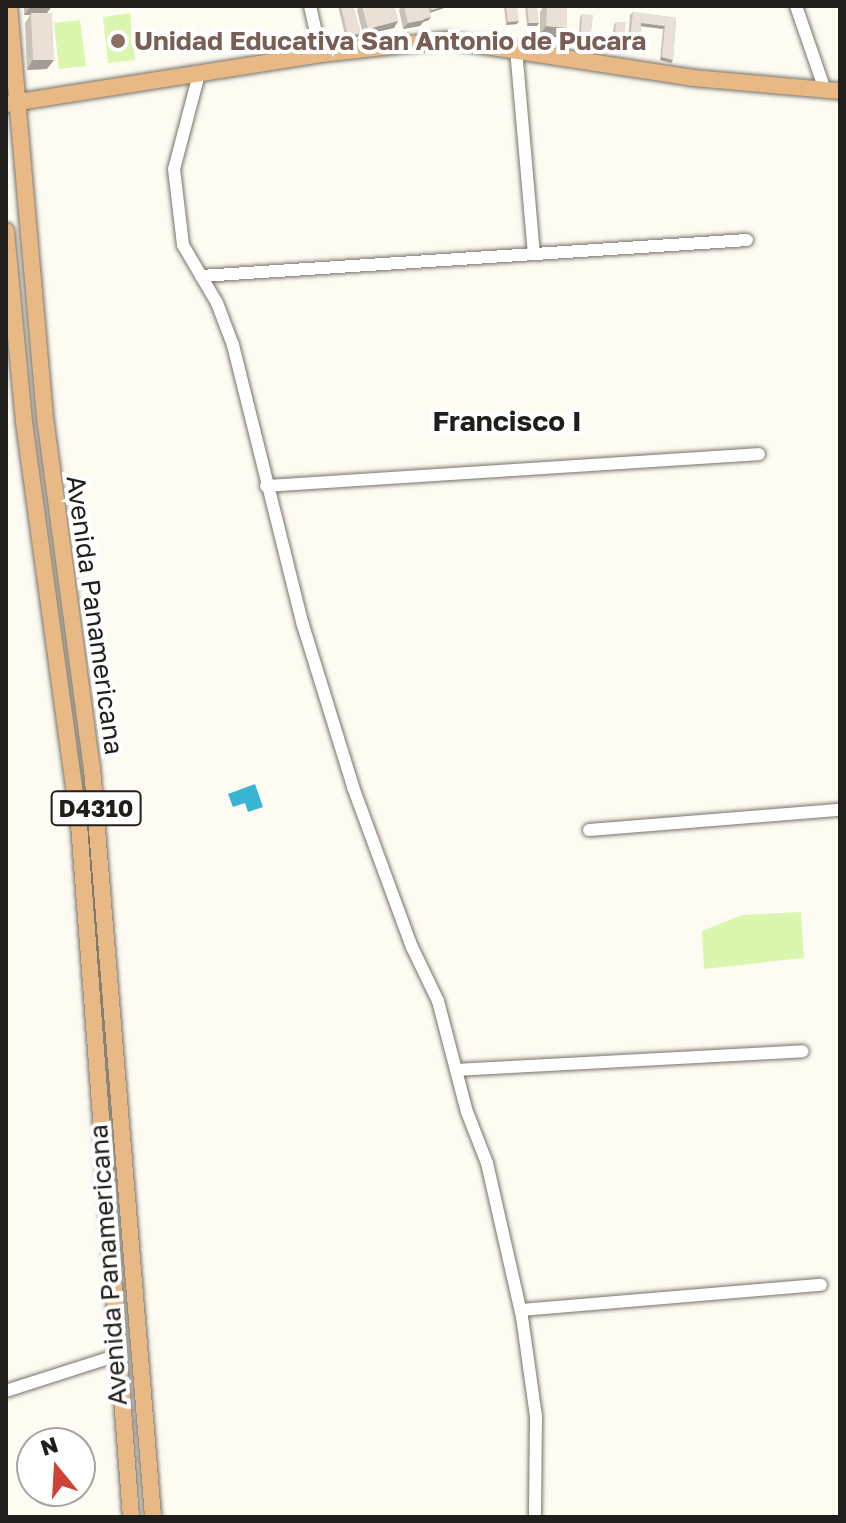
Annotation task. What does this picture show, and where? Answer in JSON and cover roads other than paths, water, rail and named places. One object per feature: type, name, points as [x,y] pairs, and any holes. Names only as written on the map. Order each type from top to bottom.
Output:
[{"type":"main road","name":"Avenida Panamericana","points":[[9,6],[10,103],[50,463],[61,687],[79,824],[131,1517]]},
{"type":"main road","points":[[10,103],[321,54],[446,40],[693,78],[832,90]]},
{"type":"main road","name":"Avenida Panamericana","points":[[6,231],[31,467],[58,602],[79,684],[112,986],[153,1517]]},
{"type":"main road","points":[[31,467],[50,463]]},
{"type":"main road","points":[[61,687],[79,684]]},
{"type":"main road","points":[[92,988],[112,986]]},
{"type":"main road","points":[[109,1219],[128,1218]]},
{"type":"main road","points":[[123,1420],[144,1419]]},
{"type":"street","points":[[310,6],[321,54]]},
{"type":"street","points":[[796,6],[832,90]]},
{"type":"street","points":[[516,49],[534,253]]},
{"type":"street","points":[[199,74],[174,169],[183,245],[233,345],[266,486],[353,787],[412,947],[438,1001],[456,1070],[487,1163],[521,1310],[536,1416],[535,1517]]},
{"type":"street","points":[[201,276],[747,240]]},
{"type":"street","points":[[266,486],[759,454]]},
{"type":"street","points":[[589,830],[840,810]]},
{"type":"street","points":[[456,1070],[802,1051]]},
{"type":"street","points":[[521,1310],[821,1285]]},
{"type":"street","points":[[6,1391],[118,1355]]},
{"type":"water","points":[[255,784],[263,807],[248,812],[245,803],[233,807],[228,794]]},
{"type":"place","name":"Unidad Educativa San Antonio de Pucara","points":[[118,41]]},
{"type":"district","name":"Francisco I","points":[[507,421]]}]
